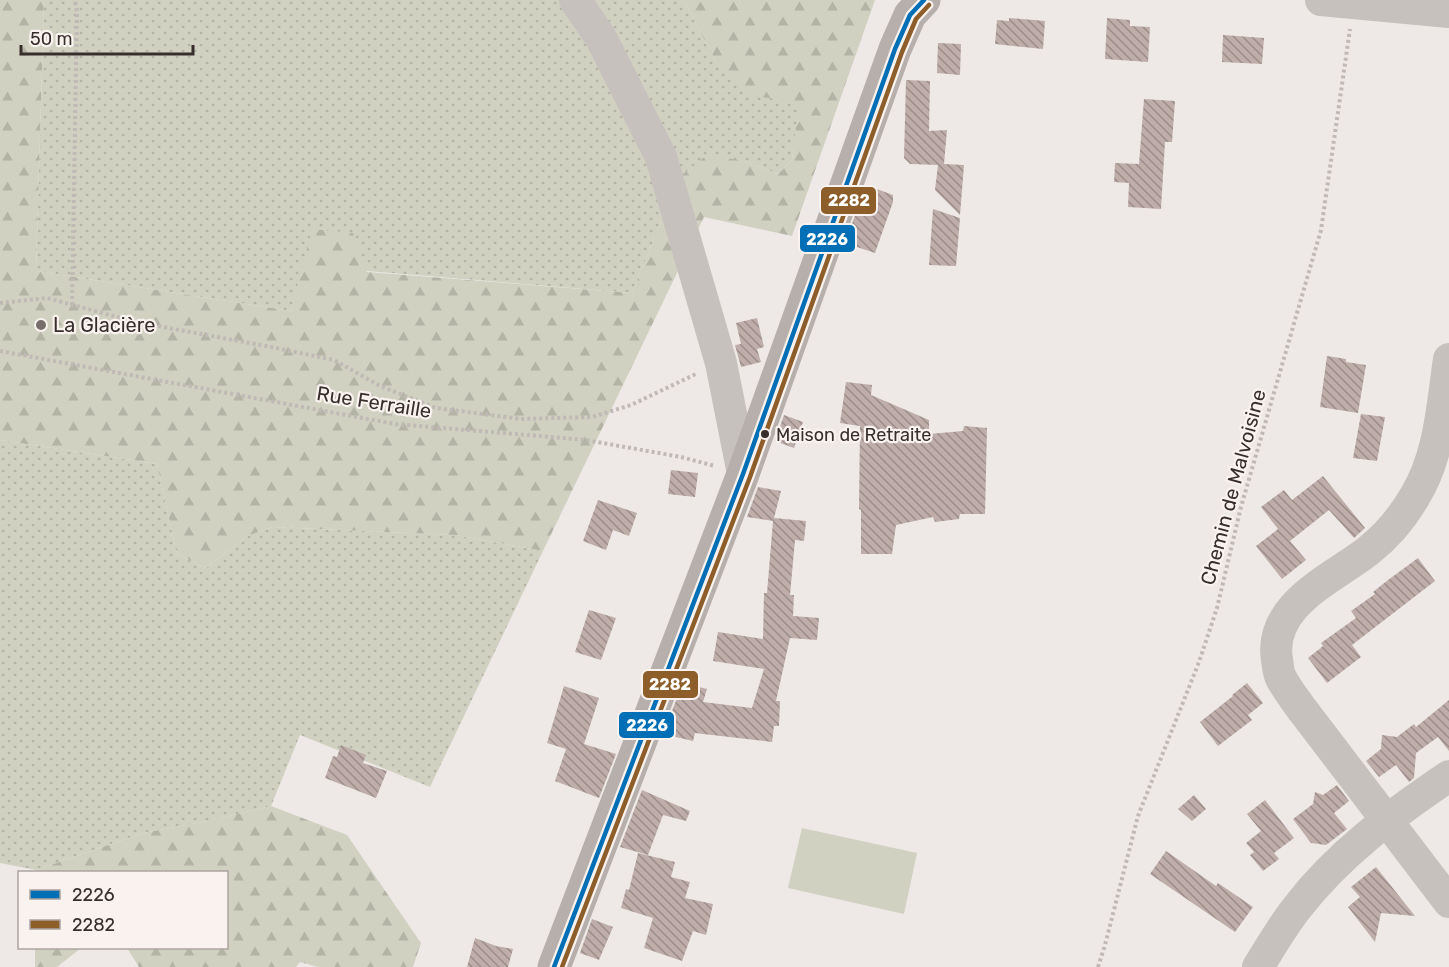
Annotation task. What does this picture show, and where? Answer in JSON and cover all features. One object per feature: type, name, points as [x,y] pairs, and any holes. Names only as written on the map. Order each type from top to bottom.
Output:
[{"type":"main road","points":[[554,967],[743,474],[912,5]]},
{"type":"street","points":[[575,0],[601,38],[661,157],[721,363],[743,474]]},
{"type":"street","points":[[1321,0],[1390,4],[1449,12]]},
{"type":"street","points":[[1449,359],[1429,471],[1415,497],[1394,527],[1369,550],[1307,594],[1291,609],[1279,631],[1275,650],[1280,677],[1301,708],[1449,902]]},
{"type":"street","points":[[1258,967],[1295,909],[1327,873],[1386,819],[1449,776]]},
{"type":"path","points":[[72,304],[77,12],[75,0]]},
{"type":"path","name":"Chemin de Malvoisine","points":[[1098,967],[1138,816],[1199,662],[1217,608],[1241,507],[1321,230],[1354,3]]},
{"type":"path","points":[[0,303],[47,298],[136,322],[334,360],[380,386],[436,408],[521,419],[592,417],[631,405],[721,363]]},
{"type":"path","name":"Rue Ferraille","points":[[0,351],[395,424],[586,440],[681,457],[743,474]]},
{"type":"green space","points":[[0,0],[44,0],[36,271],[291,311],[312,229],[353,233],[367,272],[632,293],[679,177],[707,155],[745,161],[778,174],[792,160],[799,103],[750,95],[715,60],[684,0],[875,0],[792,236],[704,217],[543,551],[456,535],[273,527],[247,536],[206,568],[177,554],[157,464],[0,440]]},
{"type":"green space","points":[[44,0],[684,0],[715,60],[800,102],[792,160],[778,174],[745,161],[679,177],[632,293],[367,271],[313,229],[291,311],[36,271]]},
{"type":"green space","points":[[0,440],[157,464],[177,554],[206,568],[247,536],[273,527],[456,535],[543,551],[430,787],[300,735],[271,806],[143,833],[36,870],[0,863]]},
{"type":"green space","points":[[271,806],[347,835],[421,943],[413,967],[318,967],[300,962],[296,967],[139,967],[128,949],[228,949],[228,871],[36,871],[143,833]]},
{"type":"green space","points":[[802,828],[917,853],[904,914],[788,888]]},
{"type":"green space","points":[[35,949],[80,949],[57,967],[35,967]]},
{"type":"building","points":[[1009,18],[1045,21],[1043,49],[995,44],[997,20],[1009,21]]},
{"type":"building","points":[[1107,18],[1130,20],[1130,26],[1150,27],[1148,62],[1105,59]]},
{"type":"building","points":[[1223,35],[1264,38],[1262,64],[1222,62]]},
{"type":"building","points":[[938,43],[961,44],[960,75],[937,73]]},
{"type":"building","points":[[906,80],[930,81],[929,131],[947,130],[944,164],[964,165],[960,215],[935,190],[938,165],[910,164],[904,158]]},
{"type":"building","points":[[1144,99],[1175,101],[1172,142],[1165,142],[1161,209],[1128,207],[1129,183],[1114,182],[1115,163],[1139,164]]},
{"type":"building","points":[[866,185],[893,195],[893,202],[875,253],[845,243]]},
{"type":"building","points":[[933,209],[960,218],[956,266],[929,265]]},
{"type":"building","points":[[757,318],[764,347],[757,349],[761,362],[741,367],[735,345],[741,344],[736,323]]},
{"type":"building","points":[[1327,356],[1366,365],[1358,413],[1320,407]]},
{"type":"building","points":[[846,382],[872,385],[871,395],[929,420],[929,434],[963,431],[964,426],[987,428],[985,514],[960,514],[959,519],[935,522],[933,517],[896,525],[892,554],[861,554],[860,426],[840,423]]},
{"type":"building","points":[[1361,414],[1385,417],[1377,461],[1353,458]]},
{"type":"building","points":[[784,415],[803,422],[794,448],[775,441]]},
{"type":"building","points":[[671,470],[698,473],[695,497],[668,494]]},
{"type":"building","points":[[1323,476],[1365,528],[1354,538],[1329,510],[1290,541],[1306,560],[1282,579],[1256,546],[1278,529],[1261,507],[1284,490],[1292,500]]},
{"type":"building","points":[[758,487],[781,491],[774,518],[806,521],[804,541],[795,540],[790,595],[794,595],[793,616],[819,618],[817,640],[790,638],[776,701],[780,701],[779,726],[774,726],[772,742],[695,733],[693,741],[663,734],[683,683],[707,689],[703,702],[752,708],[764,669],[713,661],[718,632],[763,639],[764,593],[767,593],[773,521],[747,517]]},
{"type":"building","points":[[598,500],[637,513],[629,536],[613,530],[606,550],[583,541]]},
{"type":"building","points":[[1418,558],[1435,581],[1352,645],[1361,657],[1327,683],[1308,658],[1323,646],[1321,643],[1356,618],[1351,611]]},
{"type":"building","points":[[589,610],[616,618],[601,660],[575,652]]},
{"type":"building","points":[[1247,683],[1263,703],[1248,715],[1252,720],[1218,746],[1200,722]]},
{"type":"building","points":[[564,686],[599,698],[584,744],[616,754],[599,798],[555,781],[566,749],[547,743]]},
{"type":"building","points":[[1449,700],[1449,751],[1438,737],[1416,753],[1414,778],[1409,782],[1396,765],[1379,777],[1366,761],[1381,749],[1382,735],[1397,737],[1414,724],[1416,727]]},
{"type":"building","points":[[341,745],[366,755],[363,763],[387,771],[376,798],[325,778],[333,756],[337,757]]},
{"type":"building","points":[[1337,785],[1349,801],[1334,813],[1347,829],[1326,845],[1311,843],[1293,819],[1313,804],[1315,792],[1323,795]]},
{"type":"building","points":[[642,790],[690,811],[686,821],[663,815],[648,855],[620,847]]},
{"type":"building","points":[[1194,795],[1206,809],[1192,821],[1178,809]]},
{"type":"building","points":[[1265,800],[1294,838],[1274,853],[1279,859],[1263,871],[1250,855],[1254,852],[1246,843],[1261,831],[1247,814]]},
{"type":"building","points":[[1166,851],[1216,886],[1218,883],[1253,907],[1235,932],[1150,874]]},
{"type":"building","points":[[638,853],[675,862],[671,877],[690,882],[685,898],[713,904],[706,935],[693,931],[682,961],[644,948],[653,918],[621,908],[626,889],[629,890]]},
{"type":"building","points":[[1376,867],[1415,916],[1381,913],[1375,942],[1348,907],[1360,897],[1351,887]]},
{"type":"building","points":[[592,919],[613,927],[599,960],[580,953]]},
{"type":"building","points":[[475,938],[496,946],[513,949],[508,967],[467,967]]},
{"type":"transit line","name":"2226","points":[[554,967],[743,474],[895,49],[910,15],[924,0]]},
{"type":"transit line","name":"2282","points":[[562,967],[750,477],[902,52],[916,19],[929,5]]},
{"type":"place","name":"La Glacière","points":[[41,325]]},
{"type":"place","name":"Maison de Retraite","points":[[765,434]]}]
